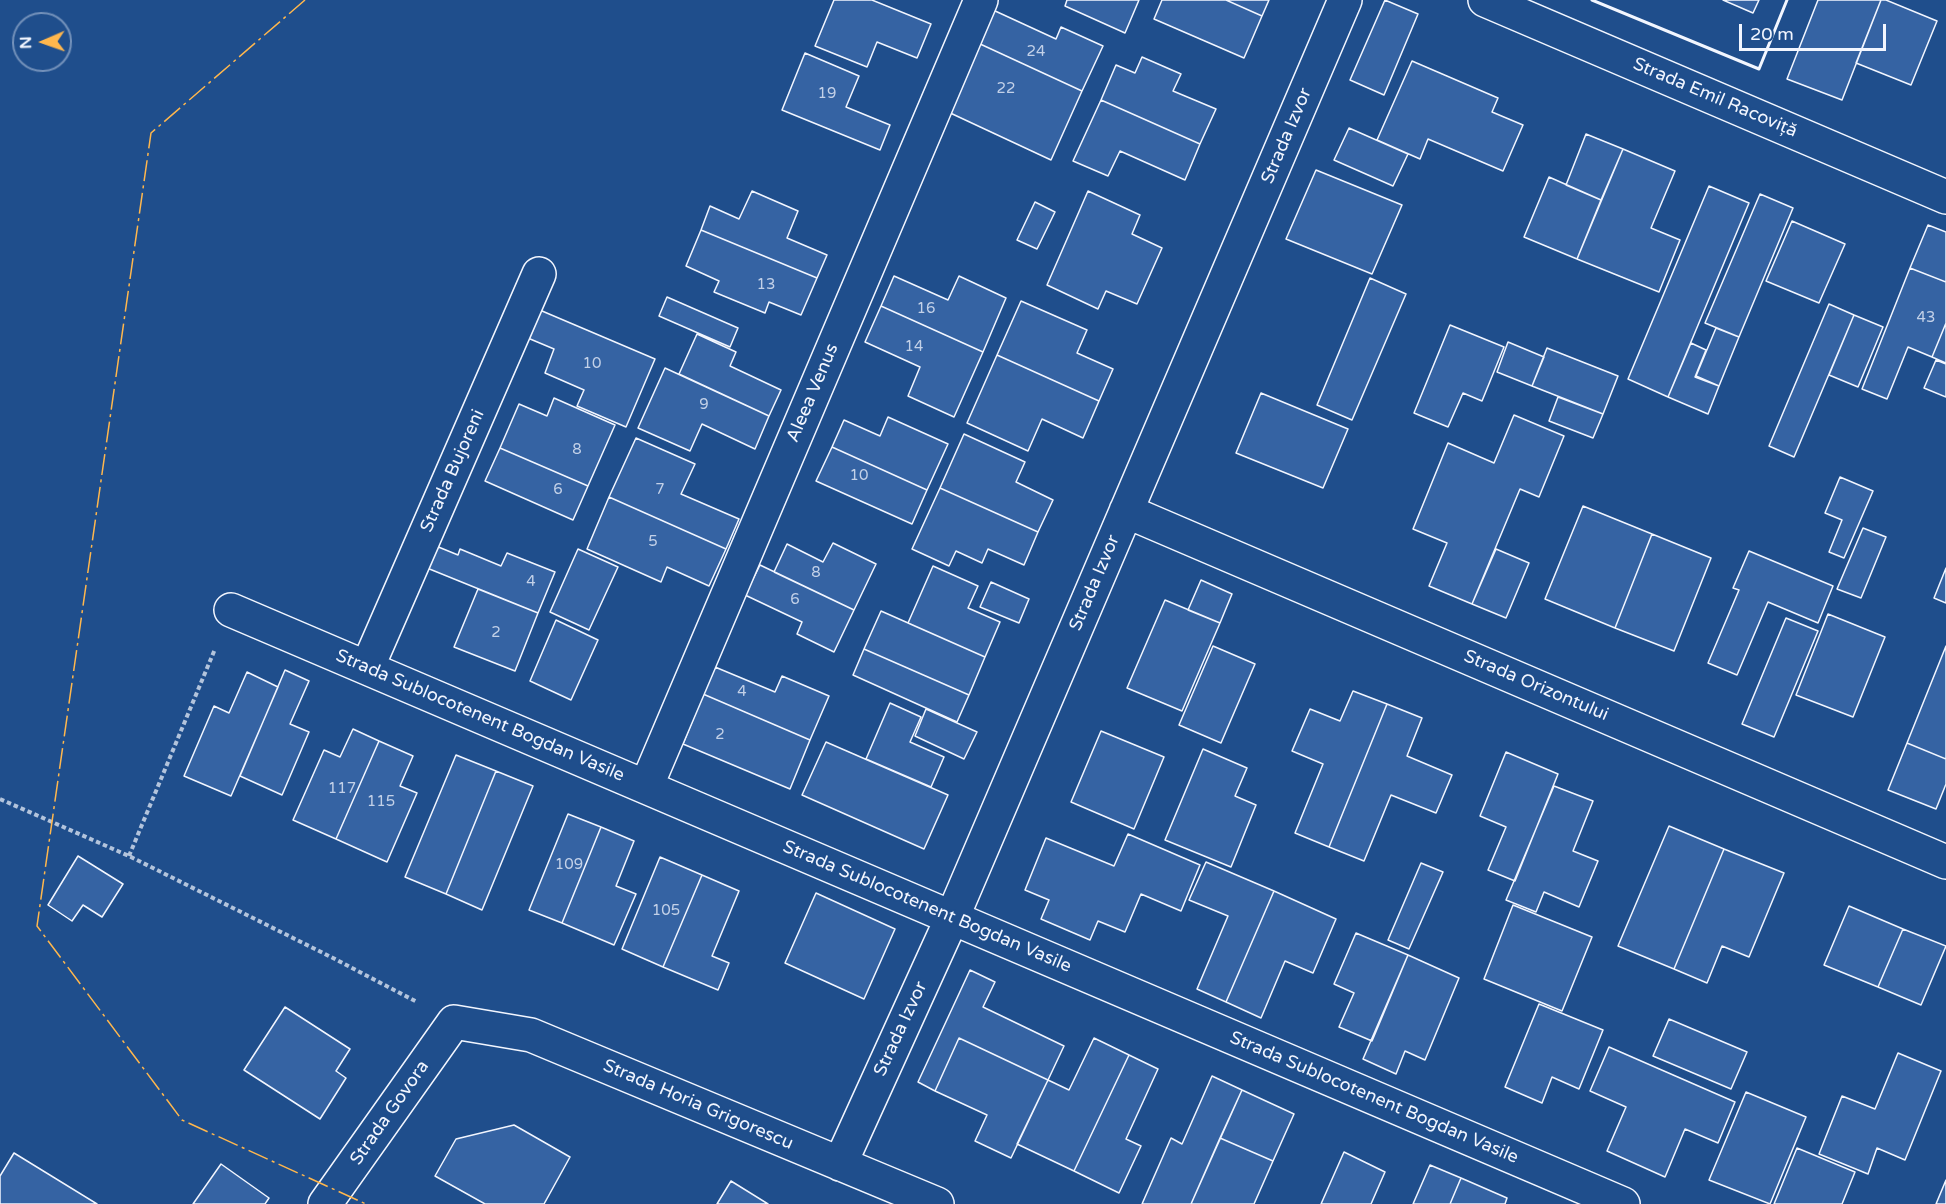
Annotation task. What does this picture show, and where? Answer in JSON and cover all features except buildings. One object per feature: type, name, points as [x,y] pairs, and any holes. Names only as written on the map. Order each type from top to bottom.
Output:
[{"type":"street","name":"Aleea Venus","points":[[646,787],[981,0]]},
{"type":"street","name":"Strada Izvor","points":[[840,1164],[952,918],[1345,0]]},
{"type":"street","name":"Strada Emil Racoviță","points":[[1485,0],[1946,197]]},
{"type":"street","name":"Strada Bujoreni","points":[[367,668],[539,274]]},
{"type":"street","name":"Strada Orizontului","points":[[1126,511],[1946,862]]},
{"type":"street","name":"Strada Sublocotenent Bogdan Vasile","points":[[231,610],[1623,1204]]},
{"type":"street","name":"Strada Horia Grigorescu","points":[[454,1022],[531,1035],[937,1204]]},
{"type":"street","name":"Strada Govora","points":[[325,1204],[454,1022]]},
{"type":"path","points":[[129,856],[231,610]]},
{"type":"path","points":[[0,799],[129,856],[333,958],[454,1022]]},
{"type":"wall","points":[[1592,0],[1759,69],[1787,0]]},
{"type":"power","points":[[305,0],[151,133],[37,926],[182,1120],[366,1204]]}]
